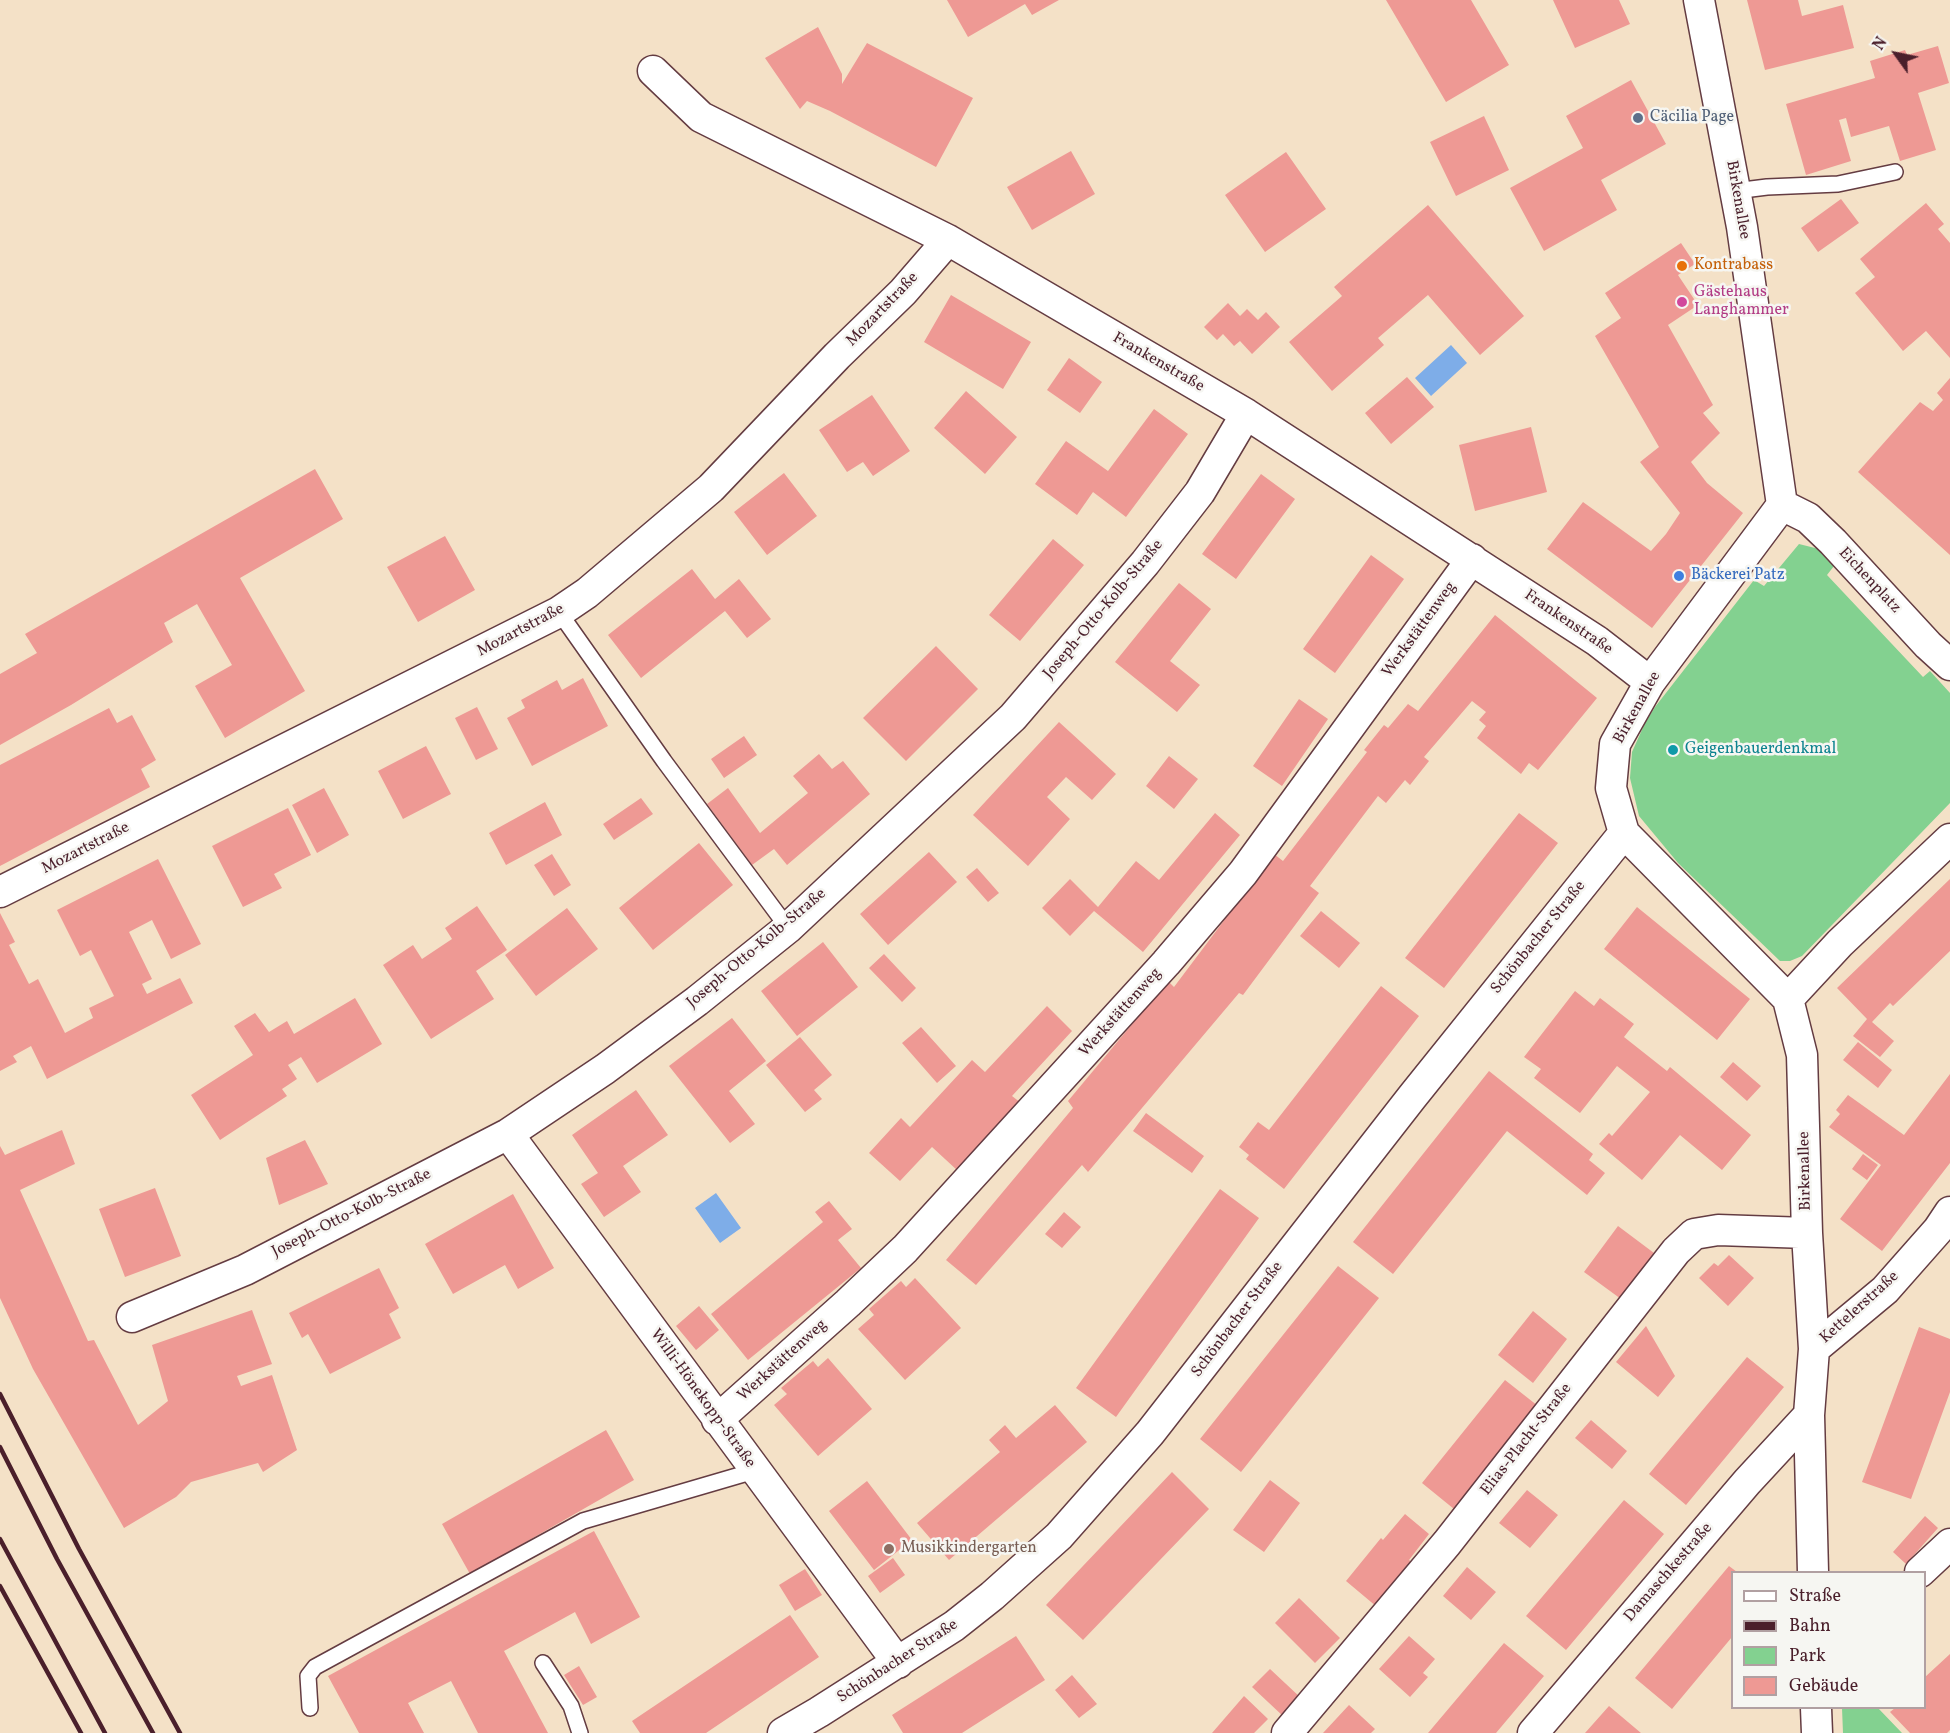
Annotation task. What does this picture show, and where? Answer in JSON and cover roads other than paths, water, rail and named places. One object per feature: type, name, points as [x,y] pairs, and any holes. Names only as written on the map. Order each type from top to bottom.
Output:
[{"type":"street","name":"Birkenallee","points":[[1699,0],[1742,227],[1782,505],[1650,682],[1615,744],[1611,788],[1624,833],[1788,999],[1802,1055],[1807,1233],[1815,1348],[1809,1415],[1814,1571]]},
{"type":"street","name":"Frankenstraße","points":[[653,71],[701,117],[948,240],[1246,414],[1597,641],[1650,682]]},
{"type":"street","name":"Mozartstraße","points":[[0,892],[559,612],[587,594],[711,488],[837,356],[903,292],[948,240]]},
{"type":"street","name":"Joseph-Otto-Kolb-Straße","points":[[132,1317],[245,1270],[508,1134],[605,1069],[788,928],[1013,717],[1145,563],[1200,492],[1246,414]]},
{"type":"street","name":"Eichenplatz","points":[[1782,505],[1808,518],[1928,645],[1950,665]]},
{"type":"street","name":"Werkstättenweg","points":[[717,1420],[905,1249],[1166,963],[1243,873],[1472,559]]},
{"type":"street","name":"Schönbacher Straße","points":[[783,1733],[954,1626],[992,1596],[1059,1536],[1103,1488],[1180,1396],[1404,1106],[1624,833]]},
{"type":"street","points":[[1788,999],[1840,943],[1950,839]]},
{"type":"street","name":"Willi-Hönekopp-Straße","points":[[508,1134],[754,1471],[898,1662]]},
{"type":"street","name":"Kettelerstraße","points":[[1815,1348],[1885,1290],[1938,1230],[1950,1212]]},
{"type":"street","name":"Elias-Placht-Straße","points":[[1287,1733],[1447,1543],[1676,1251],[1694,1234],[1718,1230],[1807,1233]]},
{"type":"street","name":"Damaschkestraße","points":[[1533,1733],[1747,1482],[1809,1415]]},
{"type":"street","points":[[1921,1571],[1950,1544]]},
{"type":"street","points":[[1816,1709],[1817,1733]]},
{"type":"lane","points":[[1735,191],[1767,187],[1838,184],[1895,172]]},
{"type":"lane","points":[[559,612],[664,761],[788,928]]},
{"type":"lane","points":[[310,1707],[308,1676],[315,1667],[583,1521],[754,1471]]},
{"type":"lane","points":[[543,1663],[571,1706],[580,1733]]},
{"type":"water","points":[[1451,345],[1467,363],[1431,396],[1415,378]]},
{"type":"water","points":[[716,1193],[741,1228],[720,1243],[695,1208]]},
{"type":"railway","points":[[0,1394],[79,1549],[180,1733]]},
{"type":"railway","points":[[0,1447],[57,1559],[153,1733]]},
{"type":"railway","points":[[0,1539],[105,1733]]},
{"type":"railway","points":[[0,1586],[81,1733]]},
{"type":"place","name":"Cäcilia Page","points":[[1638,118]]},
{"type":"place","name":"Kontrabass","points":[[1682,266]]},
{"type":"place","name":"Gästehaus Langhammer","points":[[1682,302]]},
{"type":"place","name":"Bäckerei Patz","points":[[1679,576]]},
{"type":"place","name":"Geigenbauerdenkmal","points":[[1673,750]]},
{"type":"place","name":"Musikkindergarten","points":[[889,1549]]}]
